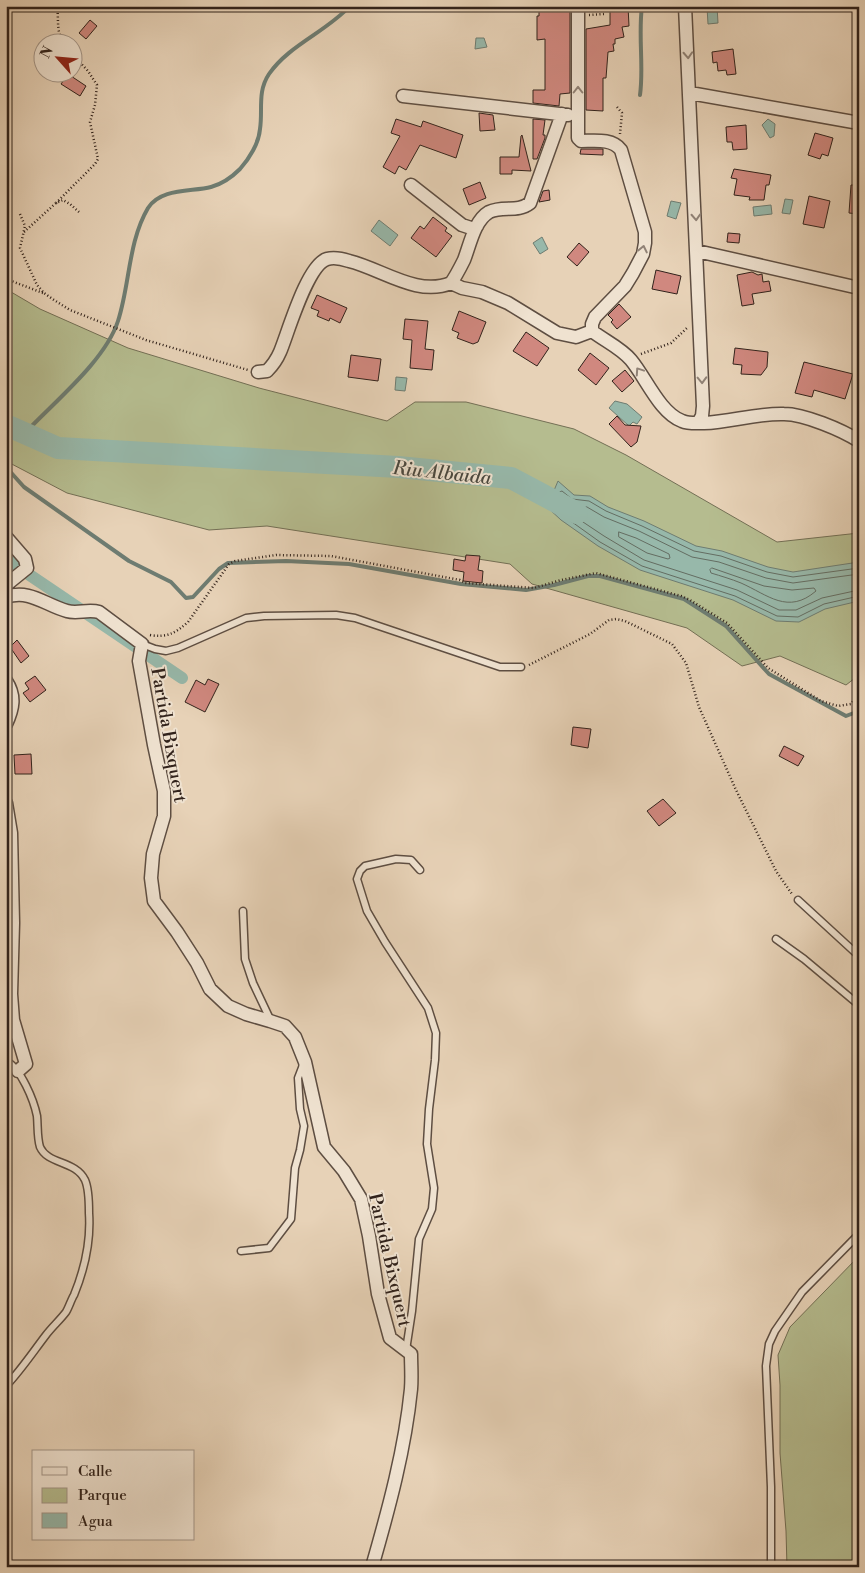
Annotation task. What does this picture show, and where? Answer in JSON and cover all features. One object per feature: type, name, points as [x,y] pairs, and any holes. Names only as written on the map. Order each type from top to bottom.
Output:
[{"type":"street","points":[[578,6],[578,138],[581,141],[611,142],[621,150],[645,232],[643,254],[633,274],[625,286],[595,317],[592,331]]},
{"type":"street","points":[[685,6],[703,406],[702,416],[698,423]]},
{"type":"street","points":[[690,93],[859,123]]},
{"type":"street","points":[[403,96],[578,116]]},
{"type":"street","points":[[451,283],[465,258],[477,226],[489,212],[499,209],[523,208],[530,203],[562,114]]},
{"type":"street","points":[[411,185],[462,226],[471,228],[477,226]]},
{"type":"street","points":[[697,251],[859,288]]},
{"type":"street","points":[[258,372],[268,372],[279,354],[305,285],[312,272],[327,259],[340,259],[358,263],[405,283],[433,288],[451,283],[462,288],[482,292],[508,303],[563,336],[576,336],[592,331]]},
{"type":"street","points":[[592,331],[620,350],[632,361],[658,400],[673,417],[684,422],[698,423],[785,414],[798,416],[838,430],[859,441]]},
{"type":"street","points":[[6,537],[25,559],[27,568],[6,585]]},
{"type":"street","points":[[6,597],[24,594],[66,611],[94,610],[146,639]]},
{"type":"street","name":"Partida Bixquert","points":[[146,639],[139,661],[164,791],[164,816],[153,854],[151,878],[154,901],[177,932],[210,989],[228,1006],[246,1014],[285,1026],[295,1037],[305,1062],[324,1147],[344,1171],[361,1199],[378,1294],[390,1338],[410,1354],[411,1388],[392,1495],[372,1567]]},
{"type":"street","points":[[6,681],[12,693],[13,701],[12,711],[6,724]]},
{"type":"street","points":[[6,804],[10,833],[13,924],[11,994],[15,1027],[26,1064],[18,1071]]},
{"type":"lane","points":[[146,639],[155,649],[166,651],[246,618],[336,615],[355,618],[500,667],[521,667]]},
{"type":"lane","points":[[406,1350],[412,1311],[418,1239],[432,1209],[434,1188],[427,1144],[436,1033],[428,1008],[367,911],[357,878],[365,866],[396,859],[410,860],[420,870]]},
{"type":"lane","points":[[798,900],[859,956]]},
{"type":"lane","points":[[243,911],[245,959],[252,984],[270,1021]]},
{"type":"lane","points":[[776,939],[804,959],[859,1005]]},
{"type":"lane","points":[[6,1062],[11,1063],[18,1071],[29,1093],[36,1114],[41,1147],[52,1158],[80,1171],[86,1181],[90,1221],[89,1247],[83,1270],[66,1311],[6,1386]]},
{"type":"lane","points":[[242,1251],[269,1248],[291,1219],[296,1168],[304,1126],[300,1108],[298,1078],[305,1062]]},
{"type":"lane","points":[[771,1567],[771,1487],[766,1366],[769,1344],[802,1292],[859,1234]]},
{"type":"path","points":[[57,6],[59,32]]},
{"type":"path","points":[[24,232],[98,159],[90,122],[95,105],[97,85],[82,64]]},
{"type":"path","points":[[617,145],[622,113],[618,107]]},
{"type":"path","points":[[56,202],[63,200],[78,212]]},
{"type":"path","points":[[20,214],[25,226],[20,248],[38,285],[44,293]]},
{"type":"path","points":[[6,279],[44,293],[70,310],[146,340],[258,372]]},
{"type":"path","points":[[632,361],[646,352],[671,343],[680,336],[696,316],[700,315]]},
{"type":"path","points":[[146,639],[169,636],[188,622],[229,564],[235,561],[276,555],[332,556],[460,580],[465,583],[534,588],[596,573],[649,586],[690,600],[727,623],[768,668],[821,701],[838,706],[851,704],[859,693]]},
{"type":"path","points":[[521,667],[536,662],[590,634],[609,620],[625,621],[672,644],[686,663],[699,707],[736,790],[776,871],[798,900]]},
{"type":"green space","points":[[6,289],[40,309],[128,348],[259,388],[387,421],[415,402],[466,402],[574,429],[626,455],[777,542],[859,533],[859,675],[846,685],[780,656],[742,666],[687,628],[532,584],[510,564],[267,526],[209,530],[67,493],[6,461]]},
{"type":"green space","points":[[859,1256],[859,1567],[787,1567],[780,1453],[778,1355],[790,1327]]},
{"type":"water","points":[[717,6],[718,23],[708,24],[707,7]]},
{"type":"water","points":[[476,38],[484,38],[487,47],[475,49]]},
{"type":"water","points":[[768,119],[775,124],[774,136],[770,138],[762,125]]},
{"type":"water","points":[[785,199],[793,200],[790,214],[782,213]]},
{"type":"water","points":[[671,201],[681,203],[676,219],[667,216]]},
{"type":"water","points":[[771,205],[772,214],[754,216],[753,207]]},
{"type":"water","points":[[379,220],[398,235],[390,246],[371,231]]},
{"type":"water","points":[[542,237],[548,249],[540,254],[533,243]]},
{"type":"water","points":[[396,377],[407,378],[405,391],[395,390]]},
{"type":"water","points":[[615,401],[627,404],[642,417],[637,424],[633,422],[629,426],[609,408]]},
{"type":"water","points":[[558,481],[574,495],[590,496],[608,507],[644,521],[696,546],[722,551],[768,567],[793,572],[859,562],[859,601],[825,609],[799,622],[776,621],[733,600],[640,570],[598,546],[561,520],[547,507]]},
{"type":"building","points":[[539,6],[570,6],[570,93],[560,94],[559,106],[533,103],[533,90],[545,90],[545,39],[537,40]]},
{"type":"building","points":[[614,6],[628,6],[629,26],[622,27],[624,37],[615,39],[615,44],[613,44],[614,51],[608,52],[606,78],[603,78],[603,111],[586,110],[586,29],[610,25],[610,8],[614,8]]},
{"type":"building","points":[[90,20],[97,26],[86,39],[82,36],[82,32],[80,32]]},
{"type":"building","points":[[733,49],[736,74],[727,75],[726,70],[718,71],[717,62],[713,63],[712,52]]},
{"type":"building","points":[[62,82],[80,82],[86,86],[80,96],[61,84]]},
{"type":"building","points":[[479,113],[493,115],[495,130],[480,131]]},
{"type":"building","points":[[396,119],[421,127],[423,121],[463,135],[456,158],[420,145],[406,170],[399,166],[395,174],[383,167],[400,136],[391,133]]},
{"type":"building","points":[[533,119],[545,120],[543,135],[545,135],[545,138],[537,159],[533,159]]},
{"type":"building","points":[[746,125],[747,149],[733,150],[732,142],[727,142],[726,127]]},
{"type":"building","points":[[815,133],[833,138],[828,156],[822,154],[820,159],[808,155]]},
{"type":"building","points":[[522,135],[531,171],[512,170],[512,174],[500,174],[500,157],[519,157]]},
{"type":"building","points":[[581,149],[603,149],[603,155],[580,154]]},
{"type":"building","points":[[734,169],[771,175],[769,185],[766,185],[764,200],[749,200],[750,197],[734,195],[737,179],[731,178]]},
{"type":"building","points":[[480,182],[486,198],[469,205],[463,189]]},
{"type":"building","points":[[851,185],[859,185],[859,214],[849,213]]},
{"type":"building","points":[[549,190],[550,200],[539,202],[543,191]]},
{"type":"building","points":[[809,196],[830,201],[824,228],[803,224]]},
{"type":"building","points":[[433,217],[447,228],[445,231],[452,236],[436,257],[411,238],[420,226],[424,229]]},
{"type":"building","points":[[728,233],[740,234],[739,243],[727,242]]},
{"type":"building","points":[[579,243],[589,252],[577,266],[567,257]]},
{"type":"building","points":[[656,270],[681,276],[677,294],[652,289]]},
{"type":"building","points":[[752,272],[758,275],[762,274],[763,282],[769,281],[771,291],[752,294],[754,304],[742,306],[737,275]]},
{"type":"building","points":[[317,295],[347,308],[340,323],[330,318],[329,321],[317,316],[319,311],[311,308]]},
{"type":"building","points":[[619,304],[631,317],[617,329],[611,322],[613,320],[608,315]]},
{"type":"building","points":[[459,311],[486,322],[478,342],[473,344],[457,338],[459,333],[452,330]]},
{"type":"building","points":[[405,319],[428,321],[425,349],[434,350],[432,370],[410,368],[412,340],[403,339]]},
{"type":"building","points":[[526,332],[549,348],[537,366],[513,351]]},
{"type":"building","points":[[735,348],[768,352],[767,367],[761,375],[741,374],[742,365],[733,364]]},
{"type":"building","points":[[590,353],[609,368],[596,385],[578,370]]},
{"type":"building","points":[[351,355],[381,359],[378,381],[348,377]]},
{"type":"building","points":[[804,362],[853,374],[845,399],[814,390],[812,397],[795,393]]},
{"type":"building","points":[[625,370],[634,381],[622,392],[612,381]]},
{"type":"building","points":[[617,416],[625,425],[641,426],[637,442],[631,447],[609,424]]},
{"type":"building","points":[[466,555],[480,556],[478,570],[483,571],[482,583],[463,581],[464,572],[453,570],[454,559],[465,561]]},
{"type":"building","points":[[17,640],[29,656],[21,663],[10,647]]},
{"type":"building","points":[[35,676],[46,690],[30,702],[23,693],[29,689],[25,683]]},
{"type":"building","points":[[208,679],[219,684],[205,712],[185,702],[196,680],[205,685]]},
{"type":"building","points":[[573,727],[591,729],[588,748],[571,745]]},
{"type":"building","points":[[784,746],[804,756],[798,766],[779,756]]},
{"type":"building","points":[[31,754],[32,774],[15,774],[14,755]]},
{"type":"building","points":[[663,799],[676,813],[659,826],[647,811]]},
{"type":"waterway","points":[[25,433],[91,366],[111,336],[122,307],[133,249],[141,221],[148,208],[161,197],[168,194],[203,189],[219,184],[240,169],[250,156],[258,140],[262,94],[269,74],[287,55],[330,24],[350,6]]},
{"type":"waterway","points":[[640,95],[642,6]]},
{"type":"waterway","name":"Riu Albaida","points":[[6,425],[58,448],[398,467],[511,478],[577,513]]},
{"type":"waterway","points":[[6,467],[24,487],[129,561],[171,582],[186,598],[193,597],[219,569],[228,563],[286,561],[349,564],[461,584],[526,590],[588,576],[600,576],[684,599],[726,626],[769,674],[846,716],[859,711]]},
{"type":"waterway","points":[[6,559],[182,678]]}]
